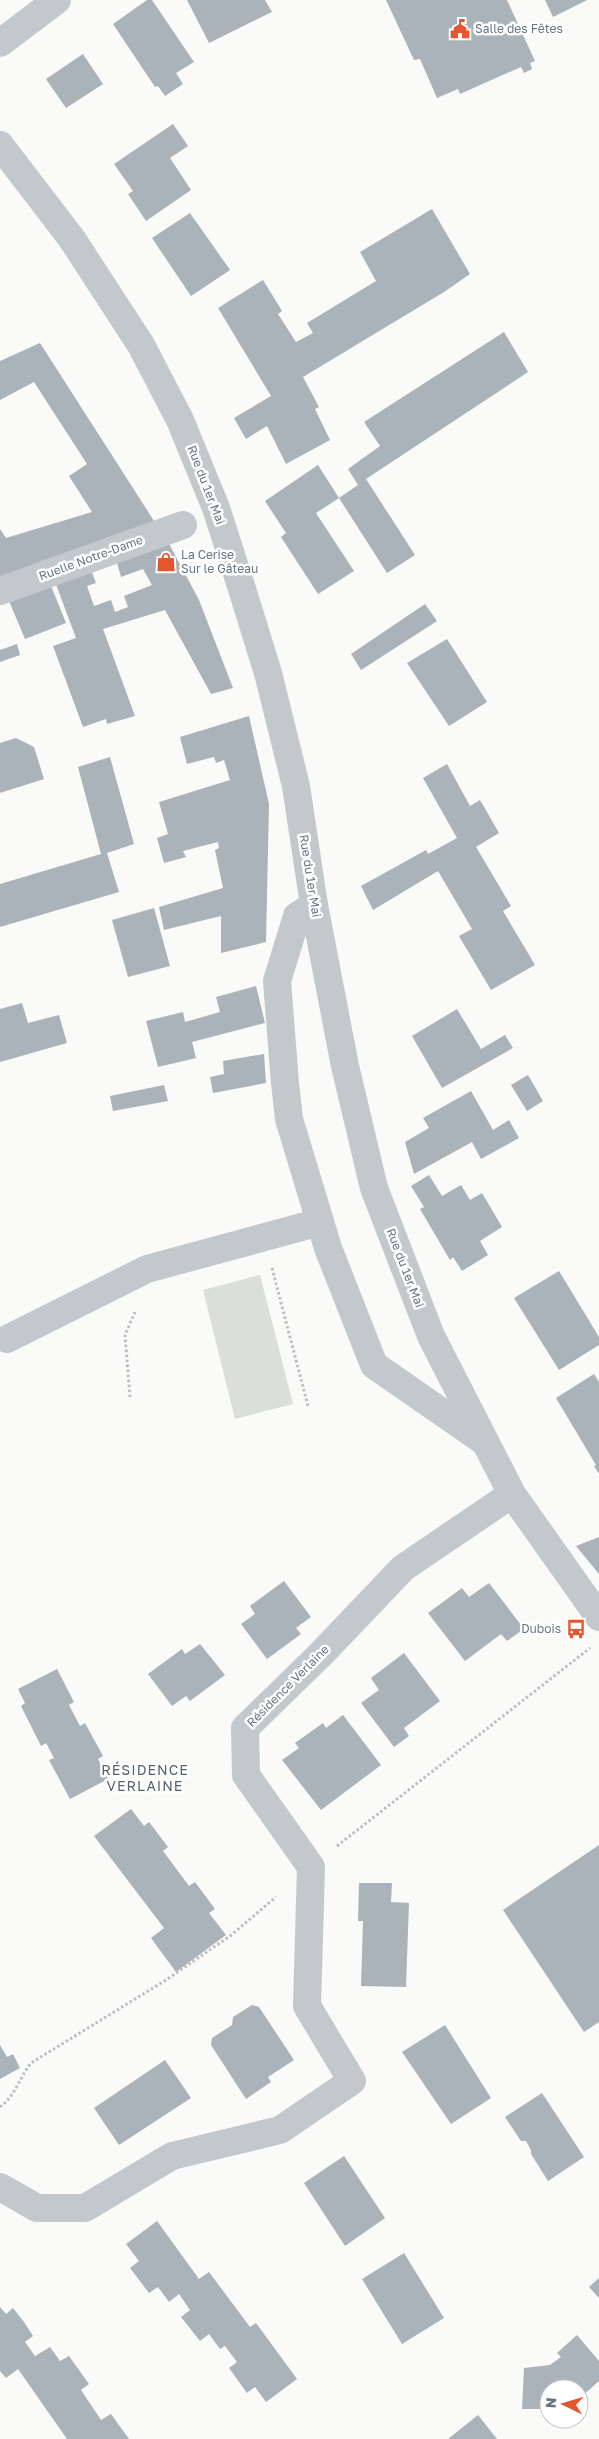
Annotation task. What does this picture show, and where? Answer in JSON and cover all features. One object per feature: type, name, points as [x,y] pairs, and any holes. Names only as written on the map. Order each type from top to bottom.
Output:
[{"type":"street","points":[[0,43],[57,0]]},
{"type":"street","name":"Rue du 1er Mai","points":[[0,145],[77,247],[141,345],[180,420],[216,508],[268,673],[296,786],[314,905],[345,1066],[374,1188],[431,1336],[512,1494],[599,1617]]},
{"type":"street","name":"Ruelle Notre-Dame","points":[[0,591],[183,526]]},
{"type":"street","points":[[314,905],[297,916],[277,981],[289,1119],[320,1222],[374,1365],[486,1442]]},
{"type":"street","points":[[7,1339],[147,1269],[320,1222]]},
{"type":"street","name":"Résidence Verlaine","points":[[0,2187],[37,2208],[85,2208],[172,2156],[280,2130],[352,2081],[307,2006],[311,1867],[246,1776],[245,1728],[321,1654],[403,1568],[512,1494]]},
{"type":"path","points":[[262,1269],[272,1266],[308,1406]]},
{"type":"path","points":[[130,1397],[125,1336],[137,1309]]},
{"type":"shaded area","points":[[260,1275],[293,1404],[235,1419],[203,1290]]},
{"type":"building","points":[[147,0],[152,0],[194,62],[176,73],[183,84],[165,96],[158,86],[155,87],[113,24]]},
{"type":"building","points":[[187,0],[265,0],[272,12],[209,43]]},
{"type":"building","name":"Salle des Fêtes","points":[[386,0],[507,0],[535,61],[530,63],[532,69],[524,73],[521,67],[460,94],[458,89],[437,98],[420,59],[414,60]]},
{"type":"building","points":[[545,0],[587,0],[553,17]]},
{"type":"building","points":[[83,54],[103,84],[66,108],[46,79]]},
{"type":"building","points":[[173,124],[188,146],[170,158],[191,190],[146,221],[128,194],[133,191],[114,164]]},
{"type":"building","points":[[432,209],[470,274],[444,292],[303,377],[319,407],[315,409],[330,440],[286,464],[267,426],[246,439],[234,418],[271,396],[218,308],[263,280],[282,311],[278,314],[296,342],[313,333],[307,323],[376,281],[360,252]]},
{"type":"building","points":[[190,213],[230,270],[191,296],[152,238]]},
{"type":"building","points":[[504,332],[528,372],[366,479],[415,555],[387,573],[339,498],[358,485],[348,469],[380,446],[364,422]]},
{"type":"building","points":[[40,343],[156,524],[0,580],[0,529],[6,538],[92,512],[69,476],[87,464],[34,382],[0,400],[0,361]]},
{"type":"building","points":[[318,465],[339,498],[316,513],[354,571],[318,594],[281,537],[286,533],[265,501]]},
{"type":"building","points":[[167,540],[199,600],[233,688],[211,694],[165,610],[103,629],[135,716],[107,724],[106,719],[83,727],[53,646],[76,638],[54,579],[90,567],[96,583],[87,586],[94,606],[111,600],[115,612],[128,607],[124,596],[152,585],[143,569],[121,577],[116,559]]},
{"type":"building","points":[[49,581],[66,623],[25,639],[7,596]]},
{"type":"building","points":[[425,604],[437,621],[361,670],[351,654]]},
{"type":"building","points":[[447,639],[487,702],[449,726],[407,663]]},
{"type":"building","points":[[17,644],[20,655],[0,662],[0,650]]},
{"type":"building","points":[[249,716],[269,804],[266,942],[221,953],[221,916],[164,930],[159,907],[223,888],[215,850],[219,848],[218,842],[183,851],[186,857],[164,863],[157,838],[168,834],[159,802],[230,780],[224,760],[216,763],[214,757],[187,764],[180,737]]},
{"type":"building","points":[[16,738],[34,747],[44,779],[0,793],[0,743]]},
{"type":"building","points":[[110,757],[134,844],[107,853],[119,892],[0,927],[0,884],[101,854],[78,767]]},
{"type":"building","points":[[447,764],[470,806],[480,800],[499,833],[476,847],[511,906],[503,911],[535,965],[491,990],[459,936],[472,929],[438,871],[373,910],[361,886],[426,850],[428,854],[457,838],[423,778]]},
{"type":"building","points":[[154,908],[170,966],[128,977],[112,920]]},
{"type":"building","points":[[256,986],[265,1023],[192,1042],[196,1058],[158,1067],[146,1021],[183,1012],[185,1022],[220,1012],[216,997]]},
{"type":"building","points":[[22,1003],[28,1023],[59,1015],[67,1043],[0,1062],[0,1009]]},
{"type":"building","points":[[457,1009],[481,1049],[505,1035],[513,1048],[442,1088],[412,1036]]},
{"type":"building","points":[[264,1054],[266,1083],[213,1093],[210,1077],[224,1074],[223,1061]]},
{"type":"building","points":[[528,1075],[543,1101],[527,1111],[511,1085]]},
{"type":"building","points":[[164,1085],[168,1101],[113,1111],[110,1096]]},
{"type":"building","points":[[471,1091],[493,1130],[509,1120],[519,1138],[481,1159],[472,1142],[414,1174],[405,1142],[429,1128],[423,1118]]},
{"type":"building","points":[[429,1175],[442,1196],[461,1185],[470,1200],[482,1193],[502,1227],[480,1241],[488,1255],[462,1271],[453,1257],[450,1260],[420,1209],[424,1207],[411,1186]]},
{"type":"building","points":[[559,1271],[599,1337],[599,1345],[559,1370],[514,1298]]},
{"type":"building","points":[[594,1374],[599,1382],[599,1474],[594,1466],[596,1465],[556,1398]]},
{"type":"building","points":[[599,1537],[599,1574],[576,1546]]},
{"type":"building","points":[[284,1581],[311,1617],[296,1628],[301,1634],[267,1659],[241,1624],[255,1614],[250,1606]]},
{"type":"building","points":[[489,1583],[524,1629],[507,1641],[501,1634],[465,1661],[428,1613],[462,1588],[469,1597]]},
{"type":"building","points":[[200,1644],[225,1675],[190,1701],[186,1696],[172,1706],[148,1674],[182,1649],[185,1654]]},
{"type":"building","points":[[404,1653],[440,1701],[404,1728],[409,1736],[394,1747],[361,1703],[379,1690],[371,1678]]},
{"type":"building","points":[[57,1669],[74,1702],[69,1705],[80,1726],[85,1723],[103,1756],[98,1759],[108,1779],[70,1799],[49,1760],[54,1758],[46,1743],[41,1746],[21,1706],[25,1703],[18,1689]]},
{"type":"building","points":[[343,1715],[381,1765],[321,1810],[282,1760],[299,1748],[295,1743],[323,1723],[326,1728]]},
{"type":"building","points":[[131,1809],[144,1826],[149,1822],[168,1847],[163,1851],[189,1886],[195,1882],[215,1909],[209,1913],[226,1935],[176,1972],[151,1938],[164,1928],[94,1836]]},
{"type":"building","points":[[599,1845],[599,2022],[584,2032],[503,1910]]},
{"type":"building","points":[[359,1883],[392,1883],[391,1902],[409,1903],[406,1987],[361,1986],[363,1921],[358,1921]]},
{"type":"building","points":[[252,2005],[259,2007],[294,2060],[268,2077],[271,2082],[246,2099],[211,2045],[212,2038],[232,2025],[233,2017]]},
{"type":"building","points":[[445,2025],[491,2098],[451,2124],[402,2052]]},
{"type":"building","points":[[0,2045],[7,2057],[13,2054],[20,2068],[0,2079]]},
{"type":"building","points":[[165,2060],[191,2098],[119,2145],[94,2108]]},
{"type":"building","points":[[542,2093],[584,2157],[548,2181],[531,2154],[526,2141],[521,2141],[505,2117]]},
{"type":"building","points":[[344,2156],[385,2218],[345,2246],[304,2183]]},
{"type":"building","points":[[157,2221],[199,2279],[209,2272],[250,2327],[256,2323],[297,2379],[266,2402],[255,2387],[247,2393],[229,2368],[237,2362],[225,2346],[220,2349],[209,2334],[200,2341],[181,2317],[190,2310],[179,2294],[169,2302],[158,2287],[149,2293],[130,2268],[139,2261],[126,2244]]},
{"type":"building","points":[[404,2253],[444,2318],[402,2344],[362,2279]]},
{"type":"building","points":[[599,2278],[599,2298],[589,2287]]},
{"type":"building","points":[[0,2307],[6,2314],[13,2308],[24,2322],[33,2336],[25,2342],[35,2356],[50,2347],[60,2361],[69,2356],[89,2384],[81,2390],[101,2420],[111,2414],[129,2439],[67,2439],[18,2369],[6,2378],[0,2371]]},
{"type":"building","points":[[577,2335],[599,2361],[599,2381],[589,2390],[589,2379],[539,2379],[539,2409],[522,2409],[524,2368],[550,2365],[561,2357],[557,2353]]},
{"type":"building","points":[[478,2415],[497,2439],[448,2439]]},
{"type":"place","name":"Salle des Fêtes","points":[[460,29]]},
{"type":"place","name":"La Cerise Sur le Gâteau","points":[[166,562]]},
{"type":"place","name":"Dubois","points":[[576,1629]]},
{"type":"district","name":"RÉSIDENCE VERLAINE","points":[[145,1778]]}]
